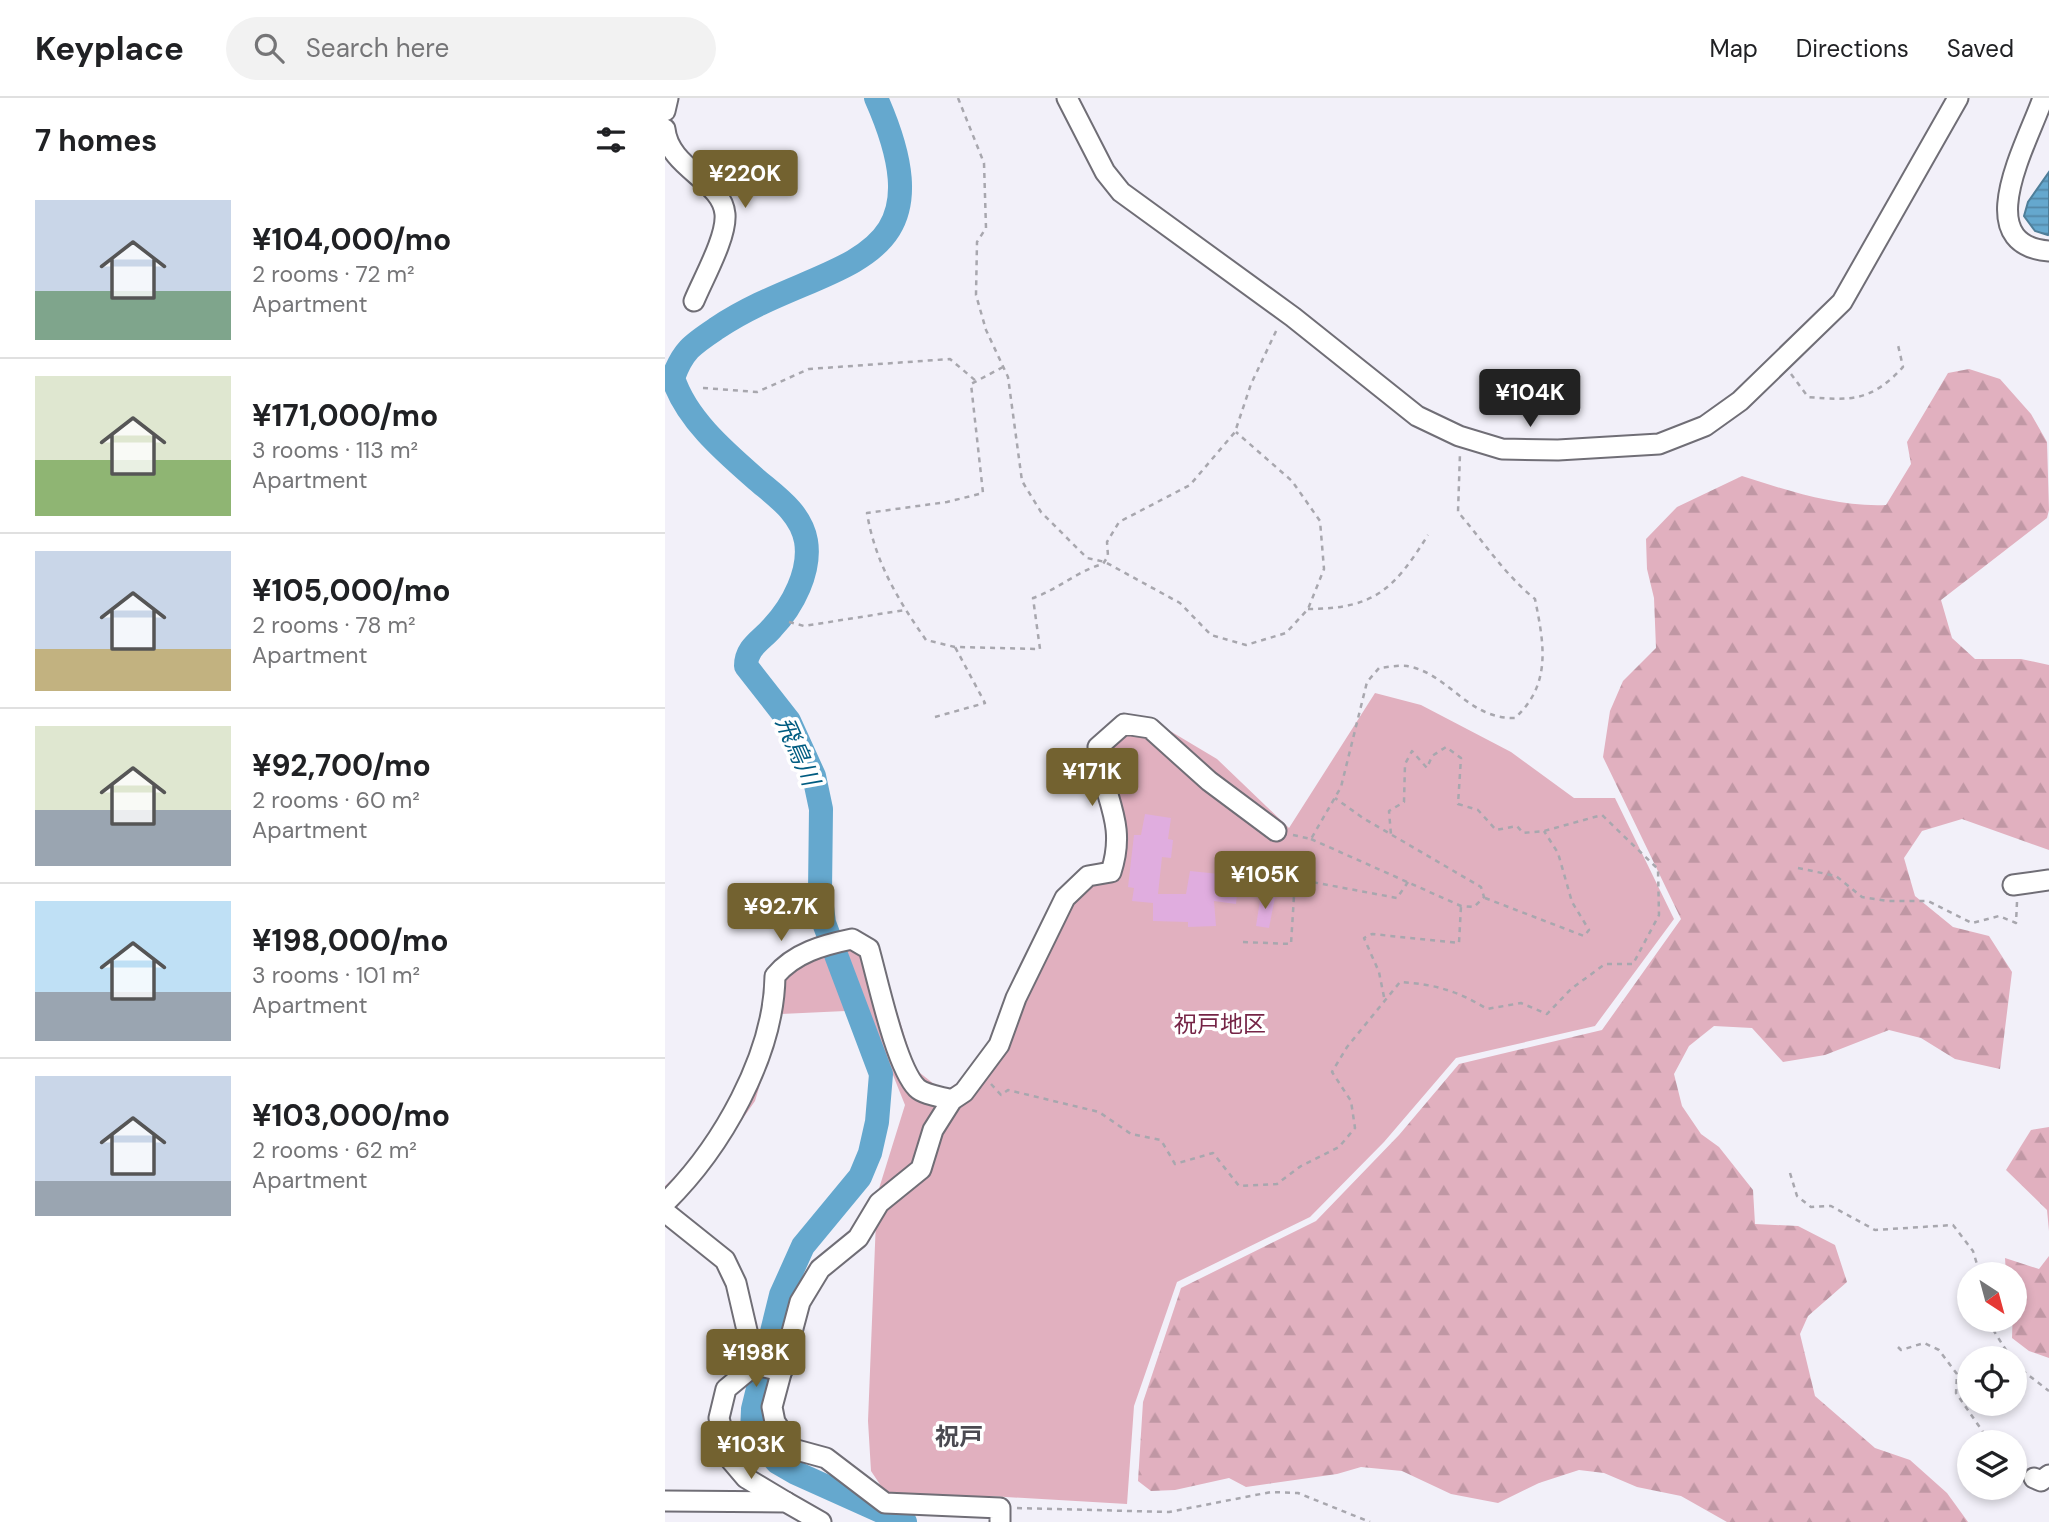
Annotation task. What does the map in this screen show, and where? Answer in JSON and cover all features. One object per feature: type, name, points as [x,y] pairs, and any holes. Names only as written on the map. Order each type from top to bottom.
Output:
[{"type":"street","points":[[665,111],[668,98]]},
{"type":"street","points":[[1067,98],[1105,172],[1121,192],[1286,312],[1417,416],[1459,436],[1502,449],[1558,450],[1659,444],[1705,426],[1740,401],[1783,363],[1842,302],[1958,98]]},
{"type":"street","points":[[2043,98],[2009,192],[2006,219],[2013,236],[2026,248],[2049,251]]},
{"type":"street","points":[[665,128],[672,153],[717,195],[725,214],[719,241],[694,301]]},
{"type":"street","points":[[1000,1515],[885,1503],[826,1458],[793,1449],[775,1422],[772,1407],[800,1302],[820,1269],[858,1238],[879,1203],[921,1169],[933,1129],[953,1100],[964,1092],[999,1045],[1016,998],[1065,898],[1087,876],[1111,872],[1118,834],[1116,814],[1101,774],[1098,747],[1114,730],[1124,724],[1150,728],[1209,780],[1276,831]]},
{"type":"street","points":[[2015,884],[2049,880]]},
{"type":"street","points":[[665,1203],[703,1159],[740,1104],[775,1007],[775,976],[786,963],[825,944],[852,939],[870,949],[895,1043],[913,1082],[918,1089],[953,1100]]},
{"type":"street","points":[[665,1212],[725,1260],[736,1283],[755,1365]]},
{"type":"street","points":[[755,1365],[782,1371]]},
{"type":"street","points":[[755,1365],[726,1390],[719,1418],[729,1458],[746,1478],[821,1522]]},
{"type":"street","points":[[665,1501],[786,1502]]},
{"type":"path","points":[[958,98],[984,163],[986,228],[977,242],[976,295],[986,330],[1008,377],[1022,481],[1041,512],[1087,558],[1105,562],[1180,603],[1211,635],[1246,645],[1286,633],[1308,609],[1324,569],[1320,521],[1292,481],[1235,432]]},
{"type":"path","points":[[1003,367],[971,384],[982,493],[947,502],[867,513],[872,546],[905,610],[926,640],[955,647],[1040,649],[1033,598],[1056,590],[1082,570],[1105,562],[1108,556],[1107,542],[1119,522],[1190,485],[1235,432],[1251,384],[1286,312]]},
{"type":"path","points":[[1783,363],[1808,397],[1847,401],[1887,385],[1903,367],[1898,345]]},
{"type":"path","points":[[703,388],[757,392],[809,369],[950,359],[976,381]]},
{"type":"path","points":[[1311,839],[1341,787],[1367,682],[1379,668],[1407,666],[1434,677],[1478,710],[1496,718],[1515,718],[1530,704],[1539,686],[1543,643],[1535,599],[1510,579],[1490,549],[1458,512],[1461,478],[1459,436]]},
{"type":"path","points":[[1308,609],[1344,609],[1391,587],[1428,535]]},
{"type":"path","points":[[789,622],[804,626],[905,610]]},
{"type":"path","points":[[935,717],[985,703],[955,647]]},
{"type":"path","points":[[991,1083],[1002,1095],[1008,1090],[1099,1112],[1131,1134],[1161,1140],[1175,1164],[1213,1153],[1239,1186],[1277,1185],[1301,1166],[1339,1147],[1355,1128],[1351,1101],[1332,1072],[1384,998],[1400,982],[1435,985],[1462,994],[1487,1009],[1521,1003],[1547,1014],[1571,989],[1605,964],[1633,964],[1659,915],[1658,869],[1602,815],[1544,831],[1523,833],[1517,826],[1496,830],[1478,810],[1458,804],[1461,758],[1446,747],[1432,756],[1427,768],[1412,751],[1405,764],[1404,802],[1389,811],[1391,835]]},
{"type":"path","points":[[1335,798],[1391,835],[1481,887],[1484,897]]},
{"type":"path","points":[[1276,831],[1311,839],[1461,906],[1474,906],[1484,897]]},
{"type":"path","points":[[1484,897],[1584,936],[1589,930],[1572,902],[1558,853],[1544,831]]},
{"type":"path","points":[[1798,867],[1836,876],[1862,897],[1888,901],[1928,901],[1972,923],[1999,916],[2016,923],[2015,884]]},
{"type":"path","points":[[1243,942],[1291,944],[1294,896],[1311,882],[1397,898],[1408,882]]},
{"type":"path","points":[[1384,998],[1379,972],[1364,938],[1371,934],[1459,943],[1461,906]]},
{"type":"path","points":[[1790,1173],[1797,1196],[1811,1207],[1831,1206],[1875,1230],[1910,1225],[1953,1225],[1973,1251],[1976,1262]]},
{"type":"path","points":[[1898,1347],[1901,1350],[1924,1343],[1939,1350],[1957,1374],[1956,1393],[1982,1430]]},
{"type":"path","points":[[2027,1374],[2049,1391]]},
{"type":"path","points":[[1000,1515],[1170,1512],[1271,1492],[1298,1493],[1370,1522]]},
{"type":"green space","points":[[1969,369],[2000,379],[2031,414],[2047,442],[2049,510],[2047,518],[1941,600],[1952,638],[1975,659],[2021,659],[2049,665],[2049,850],[1962,819],[1922,831],[1904,858],[1915,896],[1953,927],[1989,936],[2012,972],[2000,1069],[1955,1059],[1921,1038],[1889,1030],[1825,1055],[1783,1062],[1752,1028],[1714,1026],[1689,1046],[1674,1074],[1682,1106],[1701,1134],[1719,1147],[1753,1190],[1755,1224],[1798,1226],[1835,1245],[1847,1282],[1808,1316],[1800,1334],[1815,1396],[1875,1448],[1910,1460],[1947,1493],[1968,1522],[1727,1522],[1681,1496],[1637,1487],[1604,1473],[1579,1470],[1539,1483],[1498,1503],[1451,1494],[1402,1471],[1361,1467],[1337,1474],[1246,1487],[1229,1478],[1175,1490],[1151,1491],[1138,1481],[1143,1402],[1181,1288],[1316,1221],[1399,1135],[1459,1064],[1602,1030],[1681,919],[1603,757],[1610,711],[1623,681],[1656,648],[1654,598],[1647,569],[1646,539],[1677,507],[1742,476],[1831,501],[1886,505],[1911,464],[1907,442],[1948,373]]},
{"type":"green space","name":"祝戸地区","points":[[1375,693],[1421,705],[1511,752],[1574,798],[1615,798],[1674,919],[1595,1026],[1456,1058],[1384,1142],[1310,1217],[1177,1282],[1134,1406],[1127,1504],[990,1496],[889,1498],[871,1471],[868,1421],[877,1195],[905,1105],[867,1010],[781,1014],[755,1101],[697,1184],[665,1221],[665,1186],[708,1138],[742,1080],[760,1023],[766,970],[787,954],[853,929],[875,942],[915,1069],[944,1092],[964,1078],[990,1046],[1065,885],[1104,860],[1108,833],[1096,737],[1150,719],[1217,759],[1289,828]]},
{"type":"green space","points":[[2049,1127],[2049,1231],[2047,1210],[2006,1170],[2031,1130]]},
{"type":"green space","points":[[2049,1256],[2049,1358],[2029,1351],[2027,1346],[2022,1346],[2012,1338],[2012,1332],[2027,1332],[2027,1265],[2039,1269]]},
{"type":"water","points":[[2049,172],[2048,235],[2035,231],[2024,216],[2028,202]]},
{"type":"building","points":[[1145,814],[1171,818],[1168,839],[1173,840],[1171,858],[1162,857],[1158,894],[1186,894],[1190,871],[1239,876],[1236,904],[1214,901],[1216,926],[1188,927],[1188,922],[1153,921],[1153,903],[1132,901],[1134,888],[1128,887],[1134,835],[1141,835]]},
{"type":"building","points":[[1261,894],[1275,897],[1269,928],[1256,926]]},
{"type":"waterway","name":"飛鳥川","points":[[876,98],[896,156],[899,199],[888,230],[866,253],[835,271],[758,305],[695,343],[685,354],[673,378],[697,421],[732,458],[787,506],[799,522],[806,541],[806,564],[799,588],[780,619],[752,649],[746,666],[789,721],[814,776],[821,809],[820,891],[824,923],[881,1074],[877,1122],[870,1153],[860,1177],[803,1246],[781,1295],[753,1409],[752,1433],[777,1462],[905,1522]]},
{"type":"district","name":"祝戸","points":[[959,1436]]}]
